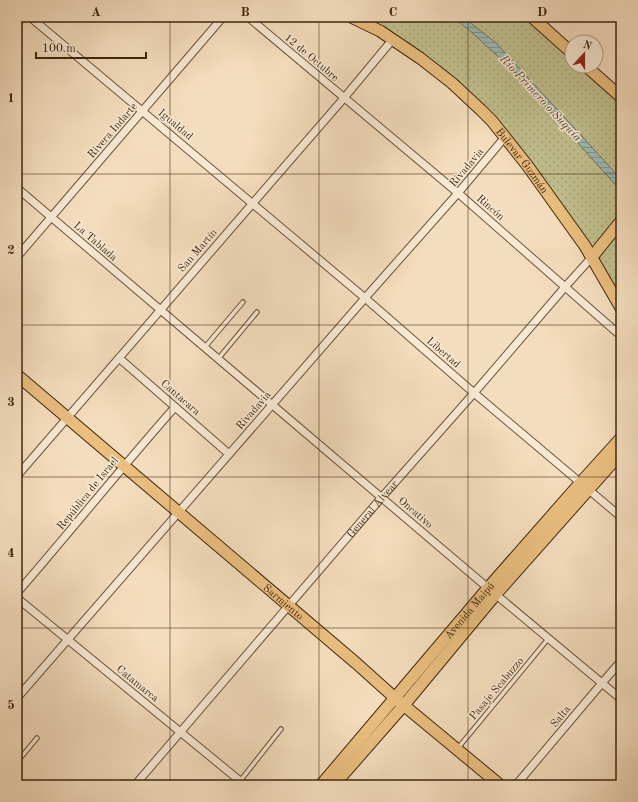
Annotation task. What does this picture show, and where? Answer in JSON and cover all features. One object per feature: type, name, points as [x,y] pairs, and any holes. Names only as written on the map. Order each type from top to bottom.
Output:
[{"type":"main road","points":[[17,20],[20,17]]},
{"type":"main road","name":"Bulevar Guzmán","points":[[351,17],[393,39],[452,83],[481,110],[527,165],[585,246],[621,308]]},
{"type":"main road","points":[[532,17],[564,46]]},
{"type":"main road","points":[[595,74],[621,97]]},
{"type":"main road","name":"General Alvear","points":[[592,257],[621,222]]},
{"type":"main road","name":"Sarmiento","points":[[17,375],[500,785]]},
{"type":"main road","name":"Avenida Maipú","points":[[334,785],[400,701],[492,591],[584,486],[621,438]]},
{"type":"main road","name":"Avenida Maipú","points":[[584,486],[621,453]]},
{"type":"main road","name":"Avenida Maipú","points":[[321,785],[400,701]]},
{"type":"street","name":"Igualdad","points":[[30,17],[252,203]]},
{"type":"street","name":"Rivera Indarte","points":[[17,257],[223,17]]},
{"type":"street","name":"12 de Octubre","points":[[248,17],[344,98]]},
{"type":"street","name":"San Martín","points":[[17,476],[344,98],[393,39]]},
{"type":"street","name":"Rincón","points":[[344,98],[458,193],[621,336]]},
{"type":"street","name":"Rivadavia","points":[[17,698],[458,193],[505,137]]},
{"type":"street","name":"La Tablada","points":[[17,188],[160,310]]},
{"type":"street","name":"Libertad","points":[[252,203],[621,517]]},
{"type":"street","name":"General Alvear","points":[[135,785],[382,497],[592,257]]},
{"type":"street","name":"Oncativo","points":[[160,310],[621,699]]},
{"type":"street","name":"Cantacara","points":[[119,358],[229,454]]},
{"type":"street","name":"República de Israel","points":[[17,593],[58,546],[124,465],[175,407]]},
{"type":"street","name":"Catamarca","points":[[17,598],[242,783]]},
{"type":"street","name":"Salta","points":[[516,785],[621,661]]},
{"type":"lane","points":[[204,348],[243,302]]},
{"type":"lane","points":[[218,359],[257,312]]},
{"type":"lane","name":"Pasaje Scabuzzo","points":[[457,749],[549,638]]},
{"type":"lane","points":[[242,783],[281,729]]},
{"type":"lane","points":[[17,762],[37,738]]},
{"type":"shaded area","points":[[351,17],[452,17],[469,30],[510,67],[621,191],[621,308],[592,257],[467,96]]},
{"type":"shaded area","points":[[463,17],[532,17],[564,46],[564,74],[595,74],[621,97],[621,179],[496,43]]},
{"type":"water","name":"Río Primero o Suquía","points":[[452,17],[463,17],[496,43],[621,179],[621,191],[510,67],[469,30]]}]
